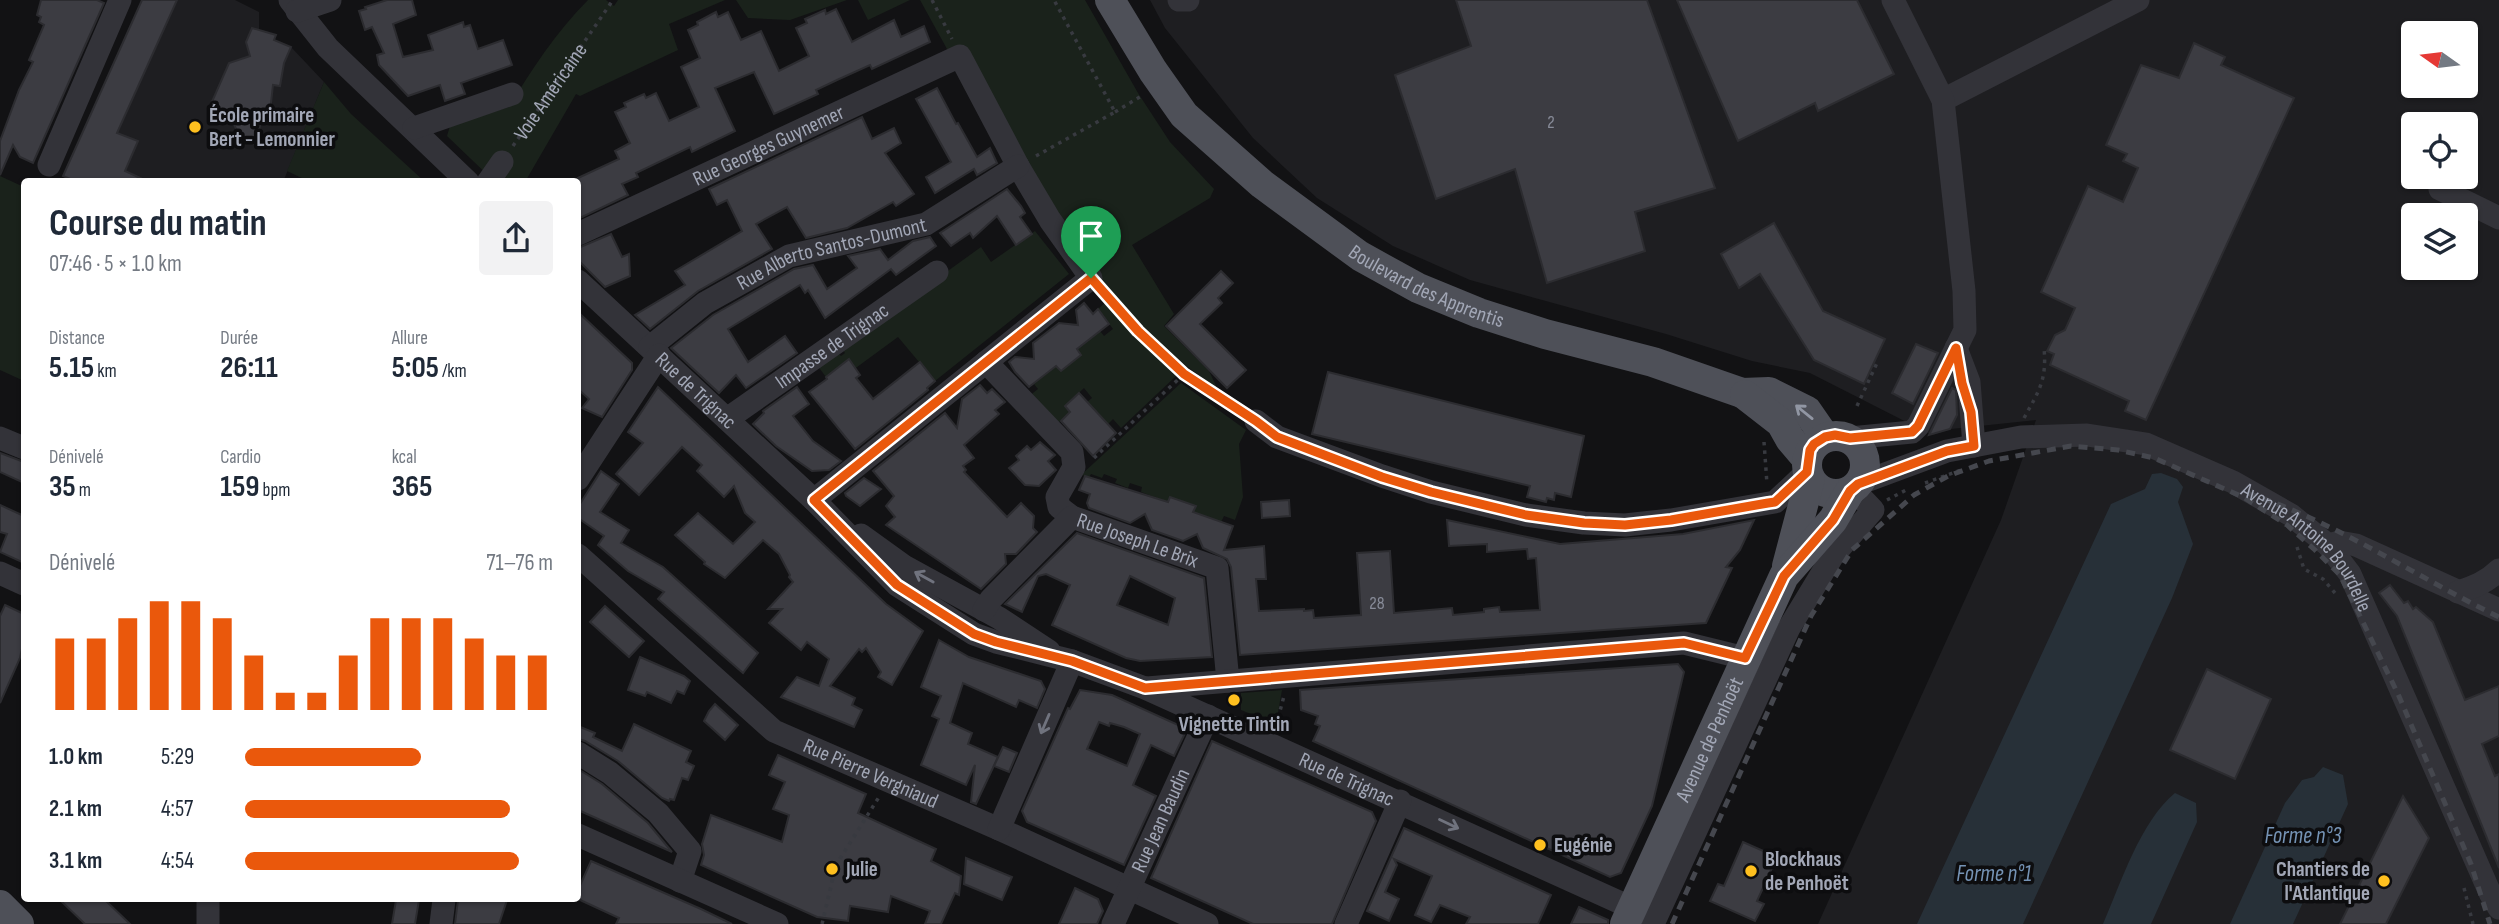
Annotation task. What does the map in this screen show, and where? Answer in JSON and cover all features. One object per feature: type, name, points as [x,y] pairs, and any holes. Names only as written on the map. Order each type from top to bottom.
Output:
[{"type":"main road","name":"Boulevard des Apprentis","points":[[1110,0],[1153,71],[1184,115],[1262,184],[1360,256],[1418,288],[1479,313],[1556,337],[1653,362],[1742,393],[1781,423],[1790,439],[1827,456]]},
{"type":"main road","points":[[1827,456],[1865,462],[1864,472],[1854,488],[1831,494],[1822,491],[1827,456]]},
{"type":"main road","points":[[1784,576],[1827,456]]},
{"type":"main road","name":"Avenue de Penhoët","points":[[1637,919],[1745,658],[1784,576],[1833,520],[1854,488]]},
{"type":"main road","points":[[0,905],[19,924]]},
{"type":"street","points":[[49,165],[120,0]]},
{"type":"street","points":[[294,5],[330,0]]},
{"type":"street","points":[[1180,0],[1188,0]]},
{"type":"street","points":[[1256,421],[1277,437],[1431,492],[1526,515],[1584,523],[1625,525],[1775,502],[1827,456],[1912,432],[1918,426],[1965,330],[1964,291],[1943,100],[1893,0]]},
{"type":"street","points":[[1943,100],[2137,0]]},
{"type":"street","points":[[294,5],[328,48],[414,128],[446,174]]},
{"type":"street","points":[[814,500],[1091,278],[1050,220],[1018,166],[960,56]]},
{"type":"street","name":"Rue Georges Guynemer","points":[[581,233],[960,56]]},
{"type":"street","points":[[414,128],[512,94]]},
{"type":"street","name":"Voie Américaine","points":[[491,178],[502,162]]},
{"type":"street","name":"Rue Alberto Santos-Dumont","points":[[581,474],[654,351],[705,303],[789,256],[926,224],[1018,166]]},
{"type":"street","points":[[2440,189],[2499,218]]},
{"type":"street","name":"Impasse de Trignac","points":[[727,419],[937,272]]},
{"type":"street","name":"Rue de Trignac","points":[[581,284],[814,500],[897,585],[927,606],[974,634],[1064,659],[1145,688],[1400,802],[1637,919]]},
{"type":"street","points":[[1956,348],[1969,382],[1974,446]]},
{"type":"street","points":[[986,362],[1072,452],[1074,467],[1057,496],[1059,507],[1072,517]]},
{"type":"street","name":"Avenue Antoine Bourdelle","points":[[1947,451],[2021,437],[2087,435],[2146,444],[2233,482],[2291,515],[2328,545],[2350,574],[2360,595],[2494,900],[2495,924]]},
{"type":"street","points":[[0,438],[21,447]]},
{"type":"street","points":[[1827,456],[1947,451]]},
{"type":"street","points":[[1637,919],[1789,628],[1832,557],[1873,510],[1854,488],[1947,451]]},
{"type":"street","name":"Rue de Trignac","points":[[814,500],[904,566],[1018,629],[1064,659]]},
{"type":"street","name":"Rue Joseph Le Brix","points":[[984,610],[991,599],[1072,517],[1217,568],[1228,681]]},
{"type":"street","points":[[2328,545],[2339,542],[2356,545],[2499,610]]},
{"type":"street","name":"Rue Pierre Vergniaud","points":[[581,558],[774,731],[1207,924]]},
{"type":"street","points":[[2458,592],[2473,588],[2499,570]]},
{"type":"street","points":[[0,573],[21,583]]},
{"type":"street","points":[[1145,688],[1684,643],[1745,658]]},
{"type":"street","points":[[999,829],[1064,659]]},
{"type":"street","name":"Rue Jean Baudin","points":[[1113,924],[1208,716]]},
{"type":"street","points":[[581,755],[610,773],[658,813],[690,851],[680,881]]},
{"type":"street","points":[[1346,924],[1400,802]]},
{"type":"street","points":[[581,836],[777,924]]},
{"type":"street","points":[[208,902],[208,924]]},
{"type":"street","points":[[441,924],[444,902]]},
{"type":"path","name":"Voie Américaine","points":[[502,162],[613,0]]},
{"type":"path","points":[[932,0],[960,56]]},
{"type":"path","points":[[1054,0],[1115,112]]},
{"type":"path","points":[[1053,147],[1149,92]]},
{"type":"path","points":[[1091,278],[1138,331],[1184,374],[1256,421]]},
{"type":"path","points":[[2024,418],[2046,369],[2044,348]]},
{"type":"path","points":[[1857,406],[1877,363],[1874,361]]},
{"type":"path","points":[[1074,467],[1087,465],[1184,374]]},
{"type":"path","points":[[1937,479],[1968,468]]},
{"type":"path","points":[[2297,544],[2304,569],[2323,579],[2336,595]]},
{"type":"path","points":[[1275,727],[1285,693]]},
{"type":"path","points":[[822,924],[836,864],[890,781]]},
{"type":"shaded area","name":"École primaire Bert - Lemonnier","points":[[142,0],[235,0],[259,12],[259,36],[291,47],[324,82],[285,178],[78,178]]},
{"type":"shaded area","points":[[588,0],[606,0],[614,6],[618,0],[725,0],[669,24],[678,50],[580,96],[576,94],[527,178],[491,178],[447,136],[450,126],[509,107],[565,25]]},
{"type":"shaded area","points":[[736,0],[847,0],[790,20],[748,18]]},
{"type":"shaded area","points":[[858,0],[910,0],[868,20]]},
{"type":"shaded area","points":[[920,0],[1085,0],[1138,93],[1170,142],[1214,189],[1210,198],[1132,245],[1174,314],[1164,326],[1209,371],[1218,390],[1159,345],[1108,289],[1065,231],[967,53],[947,49]]},
{"type":"shaded area","points":[[1150,0],[2499,0],[2499,924],[1818,924],[2001,520],[2036,420],[1951,429],[1932,435],[1810,373],[1752,361],[1666,334],[1470,280],[1393,246],[1317,198],[1253,138],[1165,28]]},
{"type":"shaded area","points":[[324,82],[351,114],[421,178],[302,178],[287,171]]},
{"type":"shaded area","points":[[0,176],[21,186],[21,380],[0,370]]},
{"type":"shaded area","points":[[1035,231],[1069,274],[935,381],[898,337],[853,370],[842,365],[826,377],[817,365],[836,351],[841,356],[845,353],[841,348],[981,247],[991,262]]},
{"type":"shaded area","points":[[1105,303],[1176,376],[1121,428],[1113,419],[1108,424],[1087,402],[1092,398],[1084,388],[1065,406],[1070,412],[1056,425],[1028,397],[1038,389],[1034,384],[1100,331],[1104,336],[1113,329],[1098,309]]},
{"type":"shaded area","points":[[1181,383],[1246,430],[1239,444],[1243,497],[1235,520],[1224,516],[1221,522],[1193,512],[1195,506],[1170,497],[1168,502],[1141,492],[1142,487],[1130,483],[1128,488],[1115,483],[1117,479],[1104,474],[1102,478],[1091,474],[1089,477],[1081,475]]},
{"type":"shaded area","points":[[1282,690],[1276,724],[1241,710],[1241,693]]},
{"type":"water","name":"Forme n°1","points":[[2161,473],[2177,479],[2183,487],[2178,502],[2193,544],[2172,598],[2023,924],[1917,924],[2111,504],[2145,489],[2152,474]]},
{"type":"water","name":"Forme n°3","points":[[2323,767],[2343,775],[2348,804],[2293,924],[2230,924],[2285,803],[2302,780],[2314,777]]},
{"type":"water","points":[[2175,793],[2196,803],[2197,822],[2151,924],[2103,924],[2142,836],[2163,805]]},
{"type":"building","points":[[41,0],[97,0],[104,3],[33,163],[20,157],[13,145],[0,175],[0,141],[19,90],[33,62],[29,60],[44,25],[39,22],[41,17],[37,15]]},
{"type":"building","points":[[142,0],[177,0],[117,133],[138,141],[125,171],[140,178],[63,176]]},
{"type":"building","points":[[387,0],[412,0],[416,15],[393,24],[403,57],[433,50],[428,35],[463,22],[464,27],[470,25],[478,49],[503,40],[512,65],[461,83],[465,94],[445,101],[440,85],[408,96],[379,65],[377,55],[384,53],[372,27],[365,30],[359,11]]},
{"type":"building","points":[[1456,0],[1647,0],[1715,188],[1635,212],[1645,251],[1547,283],[1515,169],[1436,199],[1395,75],[1471,46]]},
{"type":"building","points":[[1677,0],[1857,0],[1894,74],[1818,111],[1815,103],[1738,141]]},
{"type":"building","points":[[836,9],[852,42],[894,20],[901,37],[924,26],[930,42],[872,69],[870,65],[837,80],[816,90],[818,94],[774,114],[754,72],[715,88],[735,131],[692,152],[690,147],[636,173],[638,177],[622,184],[628,195],[581,218],[581,178],[578,178],[619,159],[615,151],[630,143],[615,112],[626,107],[624,103],[644,94],[646,98],[656,93],[669,121],[699,107],[681,67],[700,58],[688,30],[698,25],[697,22],[716,12],[718,17],[728,12],[741,40],[761,31],[779,71],[809,56],[796,28],[807,23],[805,19],[825,10],[826,14]]},
{"type":"building","points":[[252,28],[276,35],[274,40],[291,47],[284,63],[280,86],[273,85],[270,112],[262,112],[257,145],[240,137],[231,118],[220,118],[211,111],[211,104],[229,63],[250,56],[246,42]]},
{"type":"building","points":[[2194,43],[2225,57],[2221,65],[2294,98],[2146,420],[2125,411],[2129,401],[2050,365],[2054,354],[2047,351],[2055,335],[2065,330],[2075,308],[2041,292],[2088,186],[2123,202],[2138,168],[2123,161],[2127,154],[2106,145],[2141,65],[2179,78]]},
{"type":"building","points":[[937,88],[977,157],[990,148],[997,163],[977,175],[974,169],[935,193],[926,177],[951,162],[916,99]]},
{"type":"building","points":[[862,117],[872,139],[894,128],[901,143],[885,153],[914,194],[896,206],[893,202],[847,228],[806,238],[787,207],[756,224],[772,249],[698,291],[650,329],[635,315],[685,285],[675,271],[742,231],[727,200],[717,205],[709,189]]},
{"type":"building","points":[[1007,189],[1025,213],[1020,217],[1032,234],[1016,245],[997,216],[973,238],[970,233],[951,246],[940,233]]},
{"type":"building","points":[[1774,223],[1823,311],[1885,339],[1864,384],[1814,360],[1760,274],[1739,288],[1721,254]]},
{"type":"building","points":[[611,234],[622,257],[629,254],[630,276],[605,287],[581,263],[581,247]]},
{"type":"building","points":[[930,237],[936,246],[896,275],[891,269],[825,318],[808,290],[805,293],[800,285],[728,329],[748,362],[785,336],[797,353],[746,388],[736,375],[719,393],[671,348],[713,315],[794,269],[813,265],[827,289],[857,268],[848,256],[880,249],[888,260],[913,241]]},
{"type":"building","points":[[1221,271],[1233,283],[1218,298],[1222,303],[1200,324],[1246,370],[1227,388],[1166,326]]},
{"type":"building","points":[[1084,303],[1093,314],[1098,309],[1109,324],[1077,349],[1081,355],[1061,371],[1056,366],[1029,387],[1009,362],[1015,357],[1034,359],[1033,343],[1059,323],[1078,325],[1076,310]]},
{"type":"building","points":[[581,315],[632,363],[632,370],[602,417],[582,408],[589,399],[581,392]]},
{"type":"building","points":[[1916,344],[1938,353],[1913,404],[1892,393]]},
{"type":"building","points":[[849,359],[860,375],[856,378],[873,399],[920,362],[935,381],[928,390],[855,449],[809,392]]},
{"type":"building","points":[[1328,372],[1584,436],[1571,497],[1555,493],[1554,500],[1547,498],[1546,502],[1527,497],[1530,486],[1312,434]]},
{"type":"building","points":[[980,385],[987,393],[992,389],[1005,402],[995,410],[999,414],[964,445],[974,458],[963,466],[966,470],[964,472],[1007,517],[1021,503],[1034,516],[1033,528],[1037,532],[1016,554],[1005,554],[1006,564],[981,589],[886,525],[895,517],[886,506],[894,496],[873,471],[945,413],[957,428],[962,399]]},
{"type":"building","points":[[658,387],[886,604],[923,631],[892,685],[878,677],[881,672],[866,648],[862,652],[859,649],[830,686],[855,698],[852,705],[862,710],[854,727],[781,697],[797,677],[819,686],[829,659],[807,642],[801,650],[769,623],[782,609],[768,609],[793,582],[779,554],[763,540],[725,578],[704,564],[705,562],[675,535],[698,513],[733,544],[755,522],[745,513],[734,486],[724,497],[697,471],[702,465],[682,447],[639,495],[616,474],[643,443],[628,432]]},
{"type":"building","points":[[797,387],[809,404],[793,416],[813,441],[841,461],[829,470],[812,471],[776,446],[753,424],[763,411]]},
{"type":"building","points":[[1952,388],[1956,390],[1957,415],[1950,429],[1929,435]]},
{"type":"building","points":[[1079,393],[1116,433],[1093,456],[1061,421],[1070,412],[1065,406]]},
{"type":"building","points":[[1040,442],[1055,455],[1048,461],[1056,470],[1039,486],[1025,485],[1009,468],[1019,460],[1016,456],[1027,446],[1031,450]]},
{"type":"building","points":[[0,453],[21,461],[21,482],[0,472]]},
{"type":"building","points":[[601,471],[619,484],[600,512],[629,530],[621,543],[663,567],[758,653],[743,673],[658,599],[664,592],[628,571],[598,545],[604,536],[581,520],[581,502]]},
{"type":"building","points":[[1085,476],[1168,502],[1170,497],[1196,506],[1193,512],[1233,526],[1224,550],[1264,546],[1266,579],[1256,579],[1259,611],[1313,610],[1314,618],[1361,615],[1357,553],[1390,551],[1394,613],[1452,608],[1453,615],[1484,612],[1484,609],[1499,607],[1500,612],[1540,610],[1536,558],[1528,559],[1527,549],[1487,552],[1487,544],[1449,546],[1447,520],[1560,544],[1683,534],[1754,520],[1740,550],[1726,567],[1732,568],[1706,623],[1240,655],[1231,567],[1227,559],[1203,548],[1197,534],[1183,541],[1152,530],[1145,514],[1130,523],[1089,508],[1087,503],[1090,494],[1079,490]]},
{"type":"building","points":[[864,478],[881,489],[860,506],[845,493]]},
{"type":"building","points":[[1289,500],[1290,516],[1262,518],[1261,502]]},
{"type":"building","points":[[0,505],[21,515],[21,562],[0,552],[7,534],[0,532]]},
{"type":"building","points":[[1077,533],[1204,578],[1212,657],[1140,661],[1126,658],[1052,625],[1070,585],[1046,574],[1038,576],[1022,612],[1005,604]],"holes":[[[1130,576],[1175,598],[1168,625],[1117,605]]]},
{"type":"building","points":[[2390,585],[2404,603],[2408,601],[2413,609],[2416,607],[2433,622],[2465,700],[2499,686],[2499,736],[2482,744],[2495,776],[2499,774],[2499,868],[2397,616],[2379,593]]},
{"type":"building","points":[[5,605],[21,613],[20,658],[0,703],[0,616]]},
{"type":"building","points":[[605,606],[644,641],[629,657],[590,622]]},
{"type":"building","points":[[939,640],[969,657],[1041,681],[1045,689],[1037,708],[1019,700],[1016,707],[963,683],[950,723],[972,733],[968,744],[998,757],[976,804],[971,802],[975,765],[966,785],[921,765],[939,719],[932,716],[941,696],[921,687]]},
{"type":"building","points":[[640,657],[690,681],[684,694],[677,691],[671,703],[647,692],[645,696],[628,690]]},
{"type":"building","points":[[1678,664],[1684,672],[1652,806],[1621,873],[1610,877],[1313,741],[1320,726],[1315,724],[1318,716],[1301,710],[1300,690]]},
{"type":"building","points":[[2207,669],[2271,699],[2235,779],[2170,750]]},
{"type":"building","points":[[1080,690],[1112,695],[1187,729],[1174,756],[1151,745],[1133,785],[1156,796],[1124,865],[1027,822],[1022,811],[1068,708],[1070,709]],"holes":[[[1099,722],[1109,726],[1110,723],[1140,734],[1127,766],[1087,749]]]},
{"type":"building","points":[[715,704],[738,725],[725,740],[704,721]]},
{"type":"building","points":[[634,724],[691,751],[686,762],[694,766],[688,780],[682,778],[674,800],[669,801],[618,761],[581,740],[581,727],[595,733],[593,737],[622,751]]},
{"type":"building","points":[[1212,741],[1372,812],[1376,821],[1332,924],[1253,924],[1151,878]]},
{"type":"building","points":[[1003,747],[1017,753],[1009,772],[994,766]]},
{"type":"building","points":[[778,755],[866,794],[858,813],[936,849],[931,861],[961,876],[959,895],[955,893],[941,924],[925,924],[930,911],[891,896],[888,912],[850,906],[848,921],[817,917],[701,865],[704,855],[702,844],[711,815],[782,842],[789,815],[773,809],[785,782],[769,775]]},
{"type":"building","points":[[581,771],[602,784],[648,823],[672,852],[581,811]]},
{"type":"building","name":"Chantiers de l'Atlantique","points":[[2403,796],[2429,838],[2386,924],[2340,924]]},
{"type":"building","points":[[1404,828],[1551,895],[1538,924],[1466,924],[1470,917],[1440,905],[1431,922],[1415,915],[1432,876],[1394,859],[1397,865],[1385,892],[1399,899],[1389,921],[1367,911]]},
{"type":"building","name":"Blockhaus de Penhoët","points":[[1743,842],[1777,857],[1757,901],[1764,904],[1755,921],[1710,901],[1718,884],[1724,886]]},
{"type":"building","points":[[966,858],[1012,877],[1002,900],[964,884]]},
{"type":"building","points":[[591,861],[732,924],[616,924],[619,918],[581,900],[581,883]]},
{"type":"building","points":[[1075,888],[1098,899],[1103,911],[1097,924],[1059,924]]},
{"type":"building","points":[[62,902],[107,902],[130,924],[85,924]]},
{"type":"building","points":[[396,902],[419,902],[415,924],[392,924]]},
{"type":"building","points":[[458,902],[506,902],[499,924],[455,924]]},
{"type":"building","points":[[1579,907],[1608,920],[1608,924],[1571,924]]},
{"type":"railway","points":[[1672,924],[1811,616],[1852,550],[1914,495],[1948,476],[1989,461],[2071,446],[2118,450],[2154,458],[2243,497],[2287,525],[2340,575],[2398,694],[2471,864],[2490,924]]},
{"type":"railway","points":[[2247,493],[2344,534],[2499,617]]},
{"type":"place","name":"École primaire Bert - Lemonnier","points":[[195,127]]},
{"type":"place","name":"Vignette Tintin","points":[[1234,700]]},
{"type":"place","name":"Eugénie","points":[[1540,845]]},
{"type":"place","name":"Julie","points":[[832,869]]},
{"type":"place","name":"Blockhaus de Penhoët","points":[[1751,871]]},
{"type":"place","name":"Chantiers de l'Atlantique","points":[[2384,881]]},
{"type":"route","points":[[1091,278],[1138,331],[1184,374],[1277,437],[1382,477],[1526,515],[1584,523],[1625,525],[1775,502],[1807,472],[1810,450],[1825,437],[1835,435],[1850,438],[1912,432],[1918,426],[1956,348],[1962,383],[1971,412],[1974,446],[1947,451],[1858,484],[1850,491],[1833,520],[1784,576],[1745,658],[1706,646],[1684,643],[1145,688],[1072,661],[974,634],[897,585],[814,500],[1091,278]]}]
